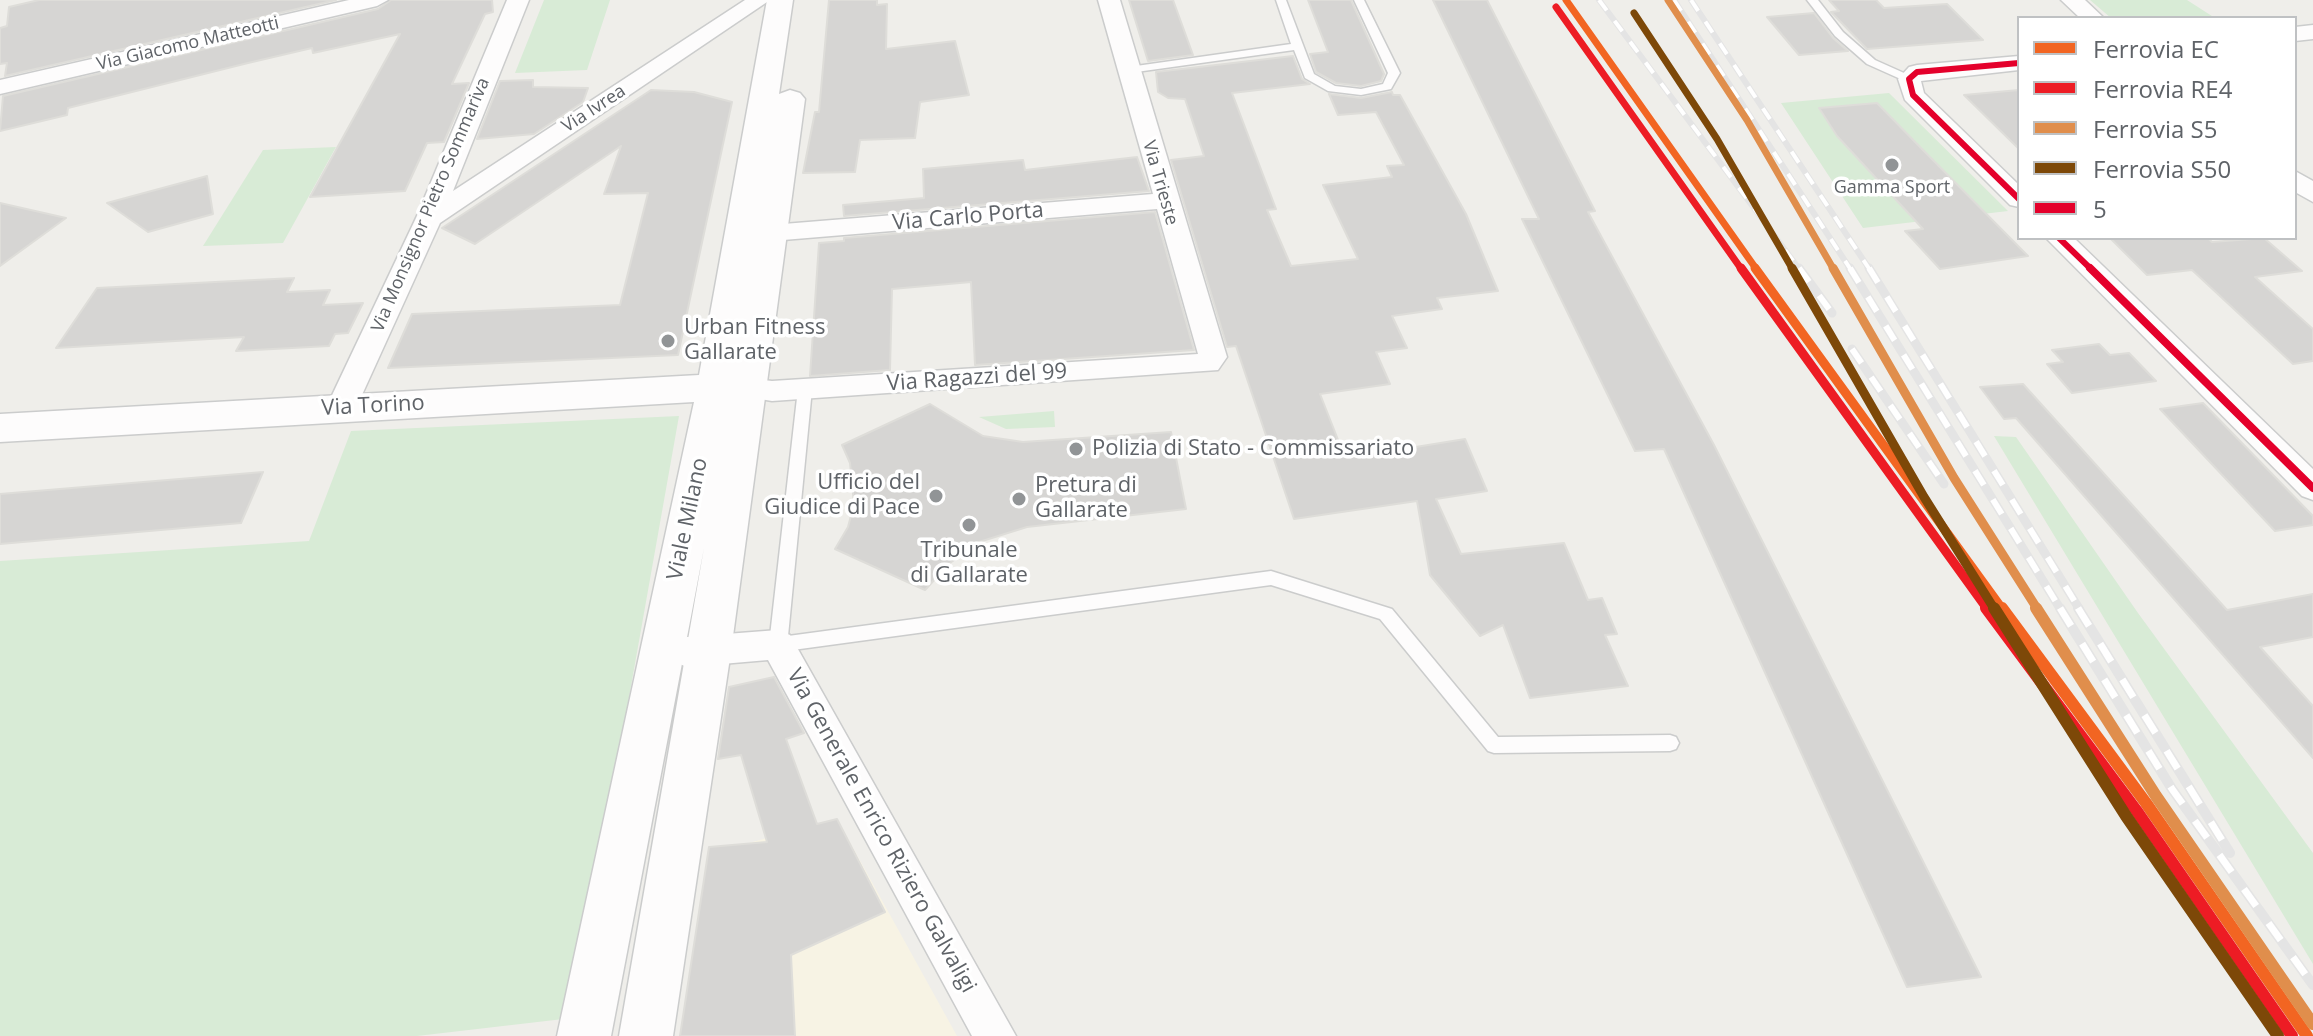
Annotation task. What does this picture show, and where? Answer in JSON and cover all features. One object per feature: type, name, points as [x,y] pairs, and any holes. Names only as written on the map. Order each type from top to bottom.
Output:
[{"type":"street","name":"Via Giacomo Matteotti","points":[[0,87],[377,0]]},
{"type":"street","name":"Via Monsignor Pietro Sommariva","points":[[341,408],[429,218],[518,0]]},
{"type":"street","name":"Via Ivrea","points":[[429,218],[759,0]]},
{"type":"street","name":"Viale Milano","points":[[646,1036],[709,651],[730,388],[780,0]]},
{"type":"street","name":"Viale Milano","points":[[584,1036],[660,654],[771,233],[805,0]]},
{"type":"street","name":"Via Trieste","points":[[1109,0],[1164,201],[1213,357],[1208,363]]},
{"type":"street","points":[[2072,0],[2091,16]]},
{"type":"street","points":[[2017,63],[1917,72],[1909,79],[1913,95],[2017,197]]},
{"type":"street","points":[[2297,181],[2313,194]]},
{"type":"street","name":"Via Carlo Porta","points":[[771,233],[1164,201]]},
{"type":"street","points":[[2061,240],[2313,488]]},
{"type":"street","name":"Via Ragazzi del 99","points":[[730,388],[805,389],[1208,363]]},
{"type":"street","name":"Via Torino","points":[[0,428],[730,388]]},
{"type":"street","name":"Via Generale Enrico Riziero Galvaligi","points":[[660,654],[778,645],[995,1036]]},
{"type":"lane","points":[[1281,0],[1309,76],[1322,86],[1361,92],[1387,87],[1394,73],[1359,0]]},
{"type":"lane","points":[[1812,0],[1839,34],[1871,62],[1909,79]]},
{"type":"lane","points":[[1129,70],[1298,46]]},
{"type":"lane","points":[[805,389],[778,645],[1271,578],[1386,614],[1494,745],[1670,743]]},
{"type":"shaded area","points":[[837,819],[957,1036],[680,1036],[709,847],[745,844]]},
{"type":"green space","points":[[544,0],[610,0],[587,70],[515,73]]},
{"type":"green space","points":[[2090,0],[2187,0],[2212,16],[2109,16]]},
{"type":"green space","name":"Gamma Sport","points":[[1889,93],[2008,211],[1863,228],[1781,103]]},
{"type":"green space","points":[[336,147],[283,243],[203,246],[263,150]]},
{"type":"green space","points":[[1054,411],[1055,427],[1006,429],[979,417]]},
{"type":"green space","points":[[679,416],[572,1018],[417,1036],[0,1036],[0,561],[309,541],[351,431]]},
{"type":"green space","points":[[1994,436],[2016,437],[2138,613],[2313,853],[2313,964]]},
{"type":"building","points":[[39,0],[336,0],[5,76],[7,63],[0,64],[0,28],[7,26],[9,7]]},
{"type":"building","points":[[391,0],[492,0],[493,12],[485,14],[452,84],[469,83],[444,142],[427,143],[405,191],[310,197],[400,34],[313,53],[312,48],[248,63],[68,108],[67,115],[0,131],[3,96],[378,9]]},
{"type":"building","points":[[829,0],[877,0],[877,5],[887,4],[886,49],[955,41],[969,95],[920,102],[915,138],[860,140],[855,172],[803,173],[815,112],[819,112]]},
{"type":"building","points":[[1129,0],[1173,0],[1193,55],[1148,61]]},
{"type":"building","points":[[1308,0],[1351,0],[1384,74],[1381,81],[1361,86],[1336,83],[1316,72],[1310,54],[1328,52]]},
{"type":"building","points":[[1433,0],[1487,0],[1595,211],[1588,212],[1714,445],[1981,977],[1907,987],[1664,449],[1635,451],[1522,219],[1539,219]]},
{"type":"building","points":[[1829,0],[1876,0],[1884,8],[1947,4],[1983,40],[1867,49],[1831,12],[1839,11]]},
{"type":"building","points":[[1814,13],[1833,38],[1848,51],[1799,55],[1767,17]]},
{"type":"building","points":[[1293,56],[1302,79],[1310,84],[1232,93],[1276,209],[1267,210],[1291,266],[1358,259],[1323,185],[1392,177],[1387,166],[1404,165],[1376,112],[1338,115],[1329,94],[1361,98],[1392,92],[1393,95],[1400,95],[1466,214],[1498,291],[1437,298],[1442,309],[1392,316],[1407,348],[1376,352],[1390,384],[1320,394],[1344,455],[1352,453],[1354,457],[1465,439],[1487,491],[1436,499],[1461,554],[1564,543],[1588,600],[1602,598],[1617,634],[1605,635],[1628,686],[1530,698],[1503,625],[1480,636],[1430,575],[1417,501],[1294,519],[1236,346],[1227,347],[1171,160],[1204,156],[1185,99],[1168,98],[1158,92],[1156,72]]},
{"type":"building","points":[[533,80],[533,87],[588,88],[583,102],[534,134],[477,139],[500,81]]},
{"type":"building","points":[[651,90],[694,92],[732,102],[678,355],[388,368],[412,314],[620,305],[648,193],[604,194],[621,146],[475,244],[442,228]]},
{"type":"building","points":[[2017,90],[2017,147],[1964,95]]},
{"type":"building","points":[[1877,103],[2028,256],[1940,269],[1905,231],[1923,229],[1837,136],[1819,108]]},
{"type":"building","points":[[1137,157],[1149,191],[844,216],[843,205],[924,198],[923,169],[1023,160],[1025,170]]},
{"type":"building","points":[[207,176],[213,214],[148,232],[107,203]]},
{"type":"building","points":[[0,203],[66,218],[0,266]]},
{"type":"building","points":[[1155,212],[1194,350],[975,365],[971,282],[892,289],[890,370],[810,376],[819,243],[844,241],[844,238]]},
{"type":"building","points":[[2112,240],[2266,240],[2302,271],[2255,277],[2313,329],[2313,361],[2293,364],[2192,270],[2147,275]]},
{"type":"building","points":[[294,278],[287,292],[330,290],[323,305],[363,303],[348,333],[335,334],[329,346],[236,351],[244,337],[56,348],[97,288]]},
{"type":"building","points":[[2099,344],[2110,355],[2129,353],[2156,381],[2072,393],[2047,364],[2063,362],[2052,350]]},
{"type":"building","points":[[2023,384],[2227,610],[2313,594],[2313,637],[2260,647],[2313,706],[2313,758],[2016,418],[2004,419],[1980,387]]},
{"type":"building","points":[[2203,403],[2313,516],[2313,525],[2275,531],[2160,409]]},
{"type":"building","name":"Pretura di Gallarate","points":[[930,404],[983,436],[1023,442],[1171,432],[1186,509],[1027,527],[979,542],[950,563],[925,590],[835,549],[848,527],[854,504],[850,463],[842,445]]},
{"type":"building","points":[[263,472],[241,523],[0,544],[0,494]]},
{"type":"building","points":[[774,677],[804,733],[786,739],[817,824],[837,819],[885,912],[791,955],[795,1036],[680,1036],[709,847],[767,842],[741,755],[718,759],[729,687]]},
{"type":"railway","points":[[1599,0],[1800,270]]},
{"type":"railway","points":[[1674,0],[1851,270]]},
{"type":"railway","points":[[1691,0],[1870,270]]},
{"type":"railway","points":[[1799,268],[1832,313]]},
{"type":"railway","points":[[1850,268],[2061,610]]},
{"type":"railway","points":[[1869,268],[2080,610]]},
{"type":"railway","points":[[1852,349],[1944,484]]},
{"type":"railway","points":[[2060,608],[2172,789],[2313,985]]},
{"type":"railway","points":[[2078,608],[2230,853]]},
{"type":"rail line","name":"EC","points":[[1566,0],[1852,405],[2146,803],[2307,1036]]},
{"type":"rail line","name":"S5","points":[[1668,0],[1747,120],[1954,478],[2156,796],[2313,1024]]},
{"type":"rail line","name":"RE4","points":[[1556,7],[1842,412],[2136,810],[2292,1036]]},
{"type":"rail line","name":"S50","points":[[1634,13],[1717,139],[1924,497],[2126,816],[2278,1036]]},
{"type":"transit line","name":"5","points":[[2017,63],[1917,72],[1909,79],[1913,95],[2017,197]]},
{"type":"transit line","name":"5","points":[[2061,240],[2313,488]]},
{"type":"place","name":"Gamma Sport","points":[[1892,165]]},
{"type":"place","name":"Urban Fitness Gallarate","points":[[668,341]]},
{"type":"place","name":"Polizia di Stato - Commissariato","points":[[1076,449]]},
{"type":"place","name":"Ufficio del Giudice di Pace","points":[[936,496]]},
{"type":"place","name":"Pretura di Gallarate","points":[[1019,499]]},
{"type":"place","name":"Tribunale di Gallarate","points":[[969,525]]}]
